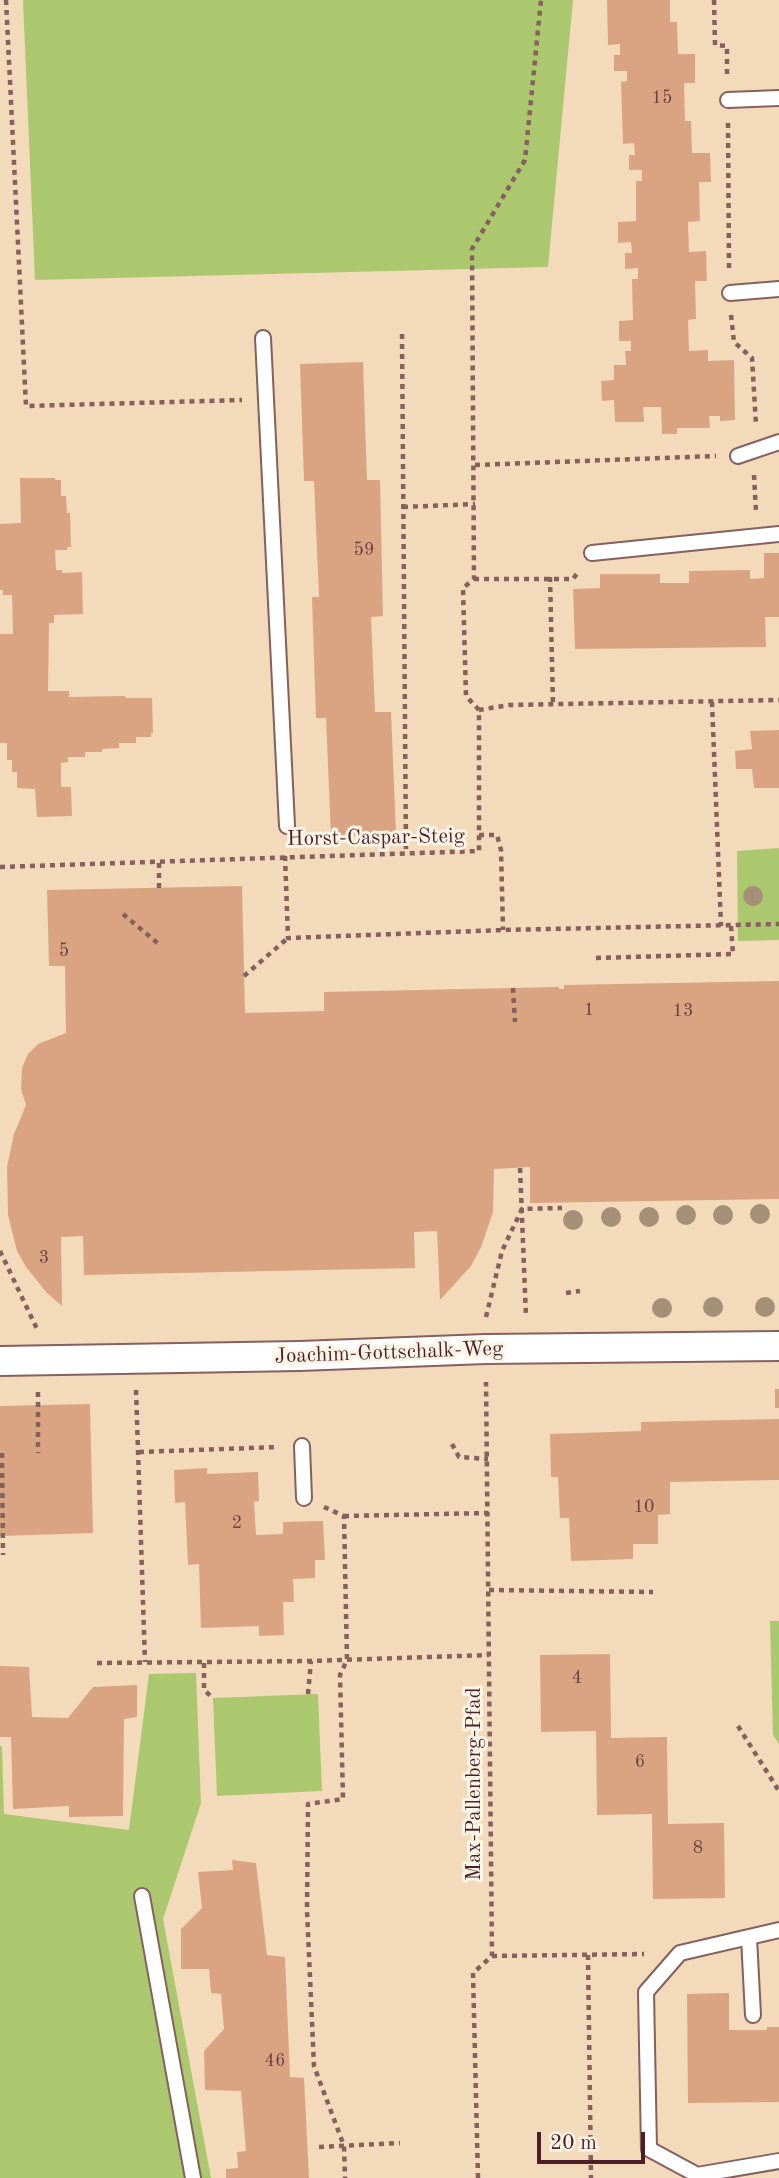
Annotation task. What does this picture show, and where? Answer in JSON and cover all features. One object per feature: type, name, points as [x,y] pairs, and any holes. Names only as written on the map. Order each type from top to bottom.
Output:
[{"type":"street","name":"Joachim-Gottschalk-Weg","points":[[0,1361],[486,1349],[779,1346]]},
{"type":"lane","points":[[728,100],[779,98]]},
{"type":"lane","points":[[730,293],[779,289]]},
{"type":"lane","points":[[263,338],[287,827]]},
{"type":"lane","points":[[738,456],[779,442]]},
{"type":"lane","points":[[592,552],[779,534]]},
{"type":"lane","points":[[302,1446],[304,1498]]},
{"type":"lane","points":[[142,1896],[193,2178]]},
{"type":"lane","points":[[779,1930],[680,1953],[646,1992],[649,2149],[697,2175],[779,2161]]},
{"type":"lane","points":[[749,1938],[753,2015]]},
{"type":"path","points":[[6,0],[26,406],[266,400]]},
{"type":"path","points":[[474,579],[472,249],[525,160],[541,0]]},
{"type":"path","points":[[714,0],[715,45],[727,46],[730,293],[734,342],[752,358],[755,451]]},
{"type":"path","points":[[401,334],[406,853]]},
{"type":"path","points":[[475,465],[738,456]]},
{"type":"path","points":[[755,481],[755,507]]},
{"type":"path","points":[[403,507],[475,504]]},
{"type":"path","points":[[550,577],[554,705]]},
{"type":"path","points":[[573,579],[474,579],[463,588],[466,696],[479,709],[509,705],[779,700]]},
{"type":"path","points":[[712,702],[721,926]]},
{"type":"path","name":"Horst-Caspar-Steig","points":[[0,867],[479,851],[479,709]]},
{"type":"path","points":[[479,835],[497,835],[501,850],[503,930]]},
{"type":"path","points":[[285,856],[288,938]]},
{"type":"path","points":[[159,860],[159,888]]},
{"type":"path","points":[[122,914],[161,946]]},
{"type":"path","points":[[244,976],[288,938],[779,924]]},
{"type":"path","points":[[596,958],[733,954],[732,926]]},
{"type":"path","points":[[513,988],[514,1022]]},
{"type":"path","points":[[520,1168],[526,1320]]},
{"type":"path","points":[[522,1209],[562,1208]]},
{"type":"path","points":[[485,1321],[502,1251],[522,1209]]},
{"type":"path","points":[[0,1251],[38,1330]]},
{"type":"path","points":[[566,1293],[580,1291]]},
{"type":"path","name":"Max-Pallenberg-Pfad","points":[[486,1382],[492,1956]]},
{"type":"path","points":[[136,1390],[145,1662]]},
{"type":"path","points":[[38,1391],[38,1453]]},
{"type":"path","points":[[452,1444],[459,1457],[488,1459]]},
{"type":"path","points":[[139,1452],[302,1446]]},
{"type":"path","points":[[2,1453],[3,1555]]},
{"type":"path","points":[[304,1498],[344,1516],[488,1513]]},
{"type":"path","points":[[344,1516],[347,1660],[340,1675],[343,1799],[308,1804],[307,1911],[314,2066],[344,2146],[345,2178]]},
{"type":"path","points":[[489,1590],[653,1592]]},
{"type":"path","points":[[97,1663],[311,1661],[489,1655]]},
{"type":"path","points":[[309,1694],[311,1661]]},
{"type":"path","points":[[204,1663],[204,1689],[213,1698]]},
{"type":"path","points":[[738,1726],[779,1791]]},
{"type":"path","points":[[478,2178],[473,1973],[492,1956],[680,1953]]},
{"type":"path","points":[[588,1955],[591,2178]]},
{"type":"path","points":[[319,2147],[400,2143]]},
{"type":"green space","points":[[23,0],[573,0],[548,267],[35,280]]},
{"type":"green space","points":[[779,848],[779,940],[738,941],[737,851]]},
{"type":"green space","points":[[770,1621],[779,1621],[779,1744],[773,1735]]},
{"type":"green space","points":[[196,1673],[201,1803],[163,1919],[211,2178],[0,2178],[0,1746],[4,1814],[129,1830],[149,1674]]},
{"type":"green space","points":[[318,1694],[322,1791],[217,1796],[213,1698]]},
{"type":"building","points":[[607,0],[670,0],[670,22],[677,22],[678,54],[695,54],[695,83],[684,83],[685,121],[691,121],[692,153],[710,153],[711,182],[699,182],[700,221],[688,222],[689,252],[706,251],[707,281],[695,281],[696,319],[688,320],[689,351],[708,350],[708,361],[734,360],[735,420],[720,421],[720,416],[709,416],[710,428],[677,428],[677,434],[662,434],[661,407],[643,407],[644,422],[615,422],[614,400],[602,401],[601,381],[614,380],[614,365],[626,365],[625,351],[631,351],[631,341],[619,341],[619,321],[633,320],[632,279],[638,279],[638,268],[625,269],[625,253],[632,253],[631,242],[618,243],[618,222],[636,221],[636,181],[642,181],[642,170],[629,170],[629,155],[635,155],[634,143],[623,144],[621,82],[627,81],[627,71],[614,71],[614,55],[620,55],[620,44],[608,45]]},
{"type":"building","points":[[363,362],[367,480],[380,480],[383,616],[371,617],[375,712],[391,712],[396,834],[331,836],[326,718],[316,718],[312,597],[319,597],[314,481],[304,481],[300,364]]},
{"type":"building","points":[[20,478],[61,480],[61,496],[66,496],[67,513],[70,513],[71,547],[67,547],[67,550],[55,550],[56,570],[62,570],[62,573],[82,572],[83,614],[54,615],[54,623],[49,623],[48,691],[69,691],[69,697],[152,698],[151,737],[136,737],[136,743],[119,743],[119,748],[102,749],[102,752],[85,752],[85,757],[68,757],[68,762],[61,763],[61,787],[71,787],[72,816],[37,817],[35,789],[17,788],[17,772],[12,772],[12,760],[7,760],[7,743],[0,743],[0,634],[13,634],[12,595],[3,595],[3,590],[0,590],[0,524],[21,523]]},
{"type":"building","points":[[764,553],[779,553],[779,617],[765,617],[766,647],[575,649],[573,589],[600,588],[600,574],[660,574],[660,583],[689,583],[689,571],[750,570],[750,579],[764,578]]},
{"type":"building","points":[[779,730],[779,788],[754,788],[752,769],[736,769],[735,751],[752,749],[750,731]]},
{"type":"building","points":[[242,886],[245,1013],[324,1011],[324,992],[564,989],[564,985],[779,981],[779,1199],[530,1203],[530,1167],[494,1169],[493,1212],[481,1247],[471,1266],[440,1300],[437,1231],[414,1232],[415,1268],[84,1275],[83,1236],[61,1237],[62,1306],[47,1293],[26,1267],[17,1251],[8,1215],[7,1167],[14,1134],[26,1105],[21,1089],[22,1068],[28,1054],[38,1044],[66,1033],[65,966],[49,966],[47,890]]},
{"type":"building","points":[[775,1389],[779,1389],[779,1408],[775,1408]]},
{"type":"building","points":[[90,1404],[93,1533],[0,1536],[0,1406]]},
{"type":"building","points":[[779,1419],[779,1480],[670,1482],[670,1514],[658,1515],[658,1544],[633,1544],[633,1559],[571,1561],[569,1518],[560,1518],[558,1477],[551,1477],[550,1434],[641,1431],[641,1422]]},
{"type":"building","points":[[207,1468],[207,1474],[258,1472],[259,1501],[254,1502],[256,1535],[283,1534],[283,1522],[323,1521],[325,1560],[315,1560],[315,1578],[293,1579],[294,1602],[283,1602],[284,1635],[259,1636],[259,1626],[201,1628],[199,1564],[188,1565],[185,1502],[175,1503],[174,1470]]},
{"type":"building","points":[[610,1654],[611,1738],[667,1737],[668,1824],[724,1823],[725,1898],[653,1899],[652,1814],[597,1815],[596,1731],[541,1732],[540,1655]]},
{"type":"building","points":[[0,1666],[29,1667],[32,1717],[68,1718],[93,1687],[137,1685],[137,1717],[124,1719],[123,1816],[69,1817],[69,1806],[13,1809],[11,1737],[0,1737]]},
{"type":"building","points":[[232,1860],[256,1863],[267,1955],[285,1957],[290,2077],[304,2078],[309,2178],[226,2178],[226,2169],[238,2168],[237,2152],[246,2151],[241,2091],[205,2090],[204,2051],[224,2029],[221,1994],[211,1993],[209,1969],[181,1969],[181,1929],[202,1908],[198,1872],[233,1870]]},
{"type":"building","points":[[729,1993],[729,2030],[767,2030],[767,2027],[779,2027],[779,2102],[688,2103],[687,1994]]}]
